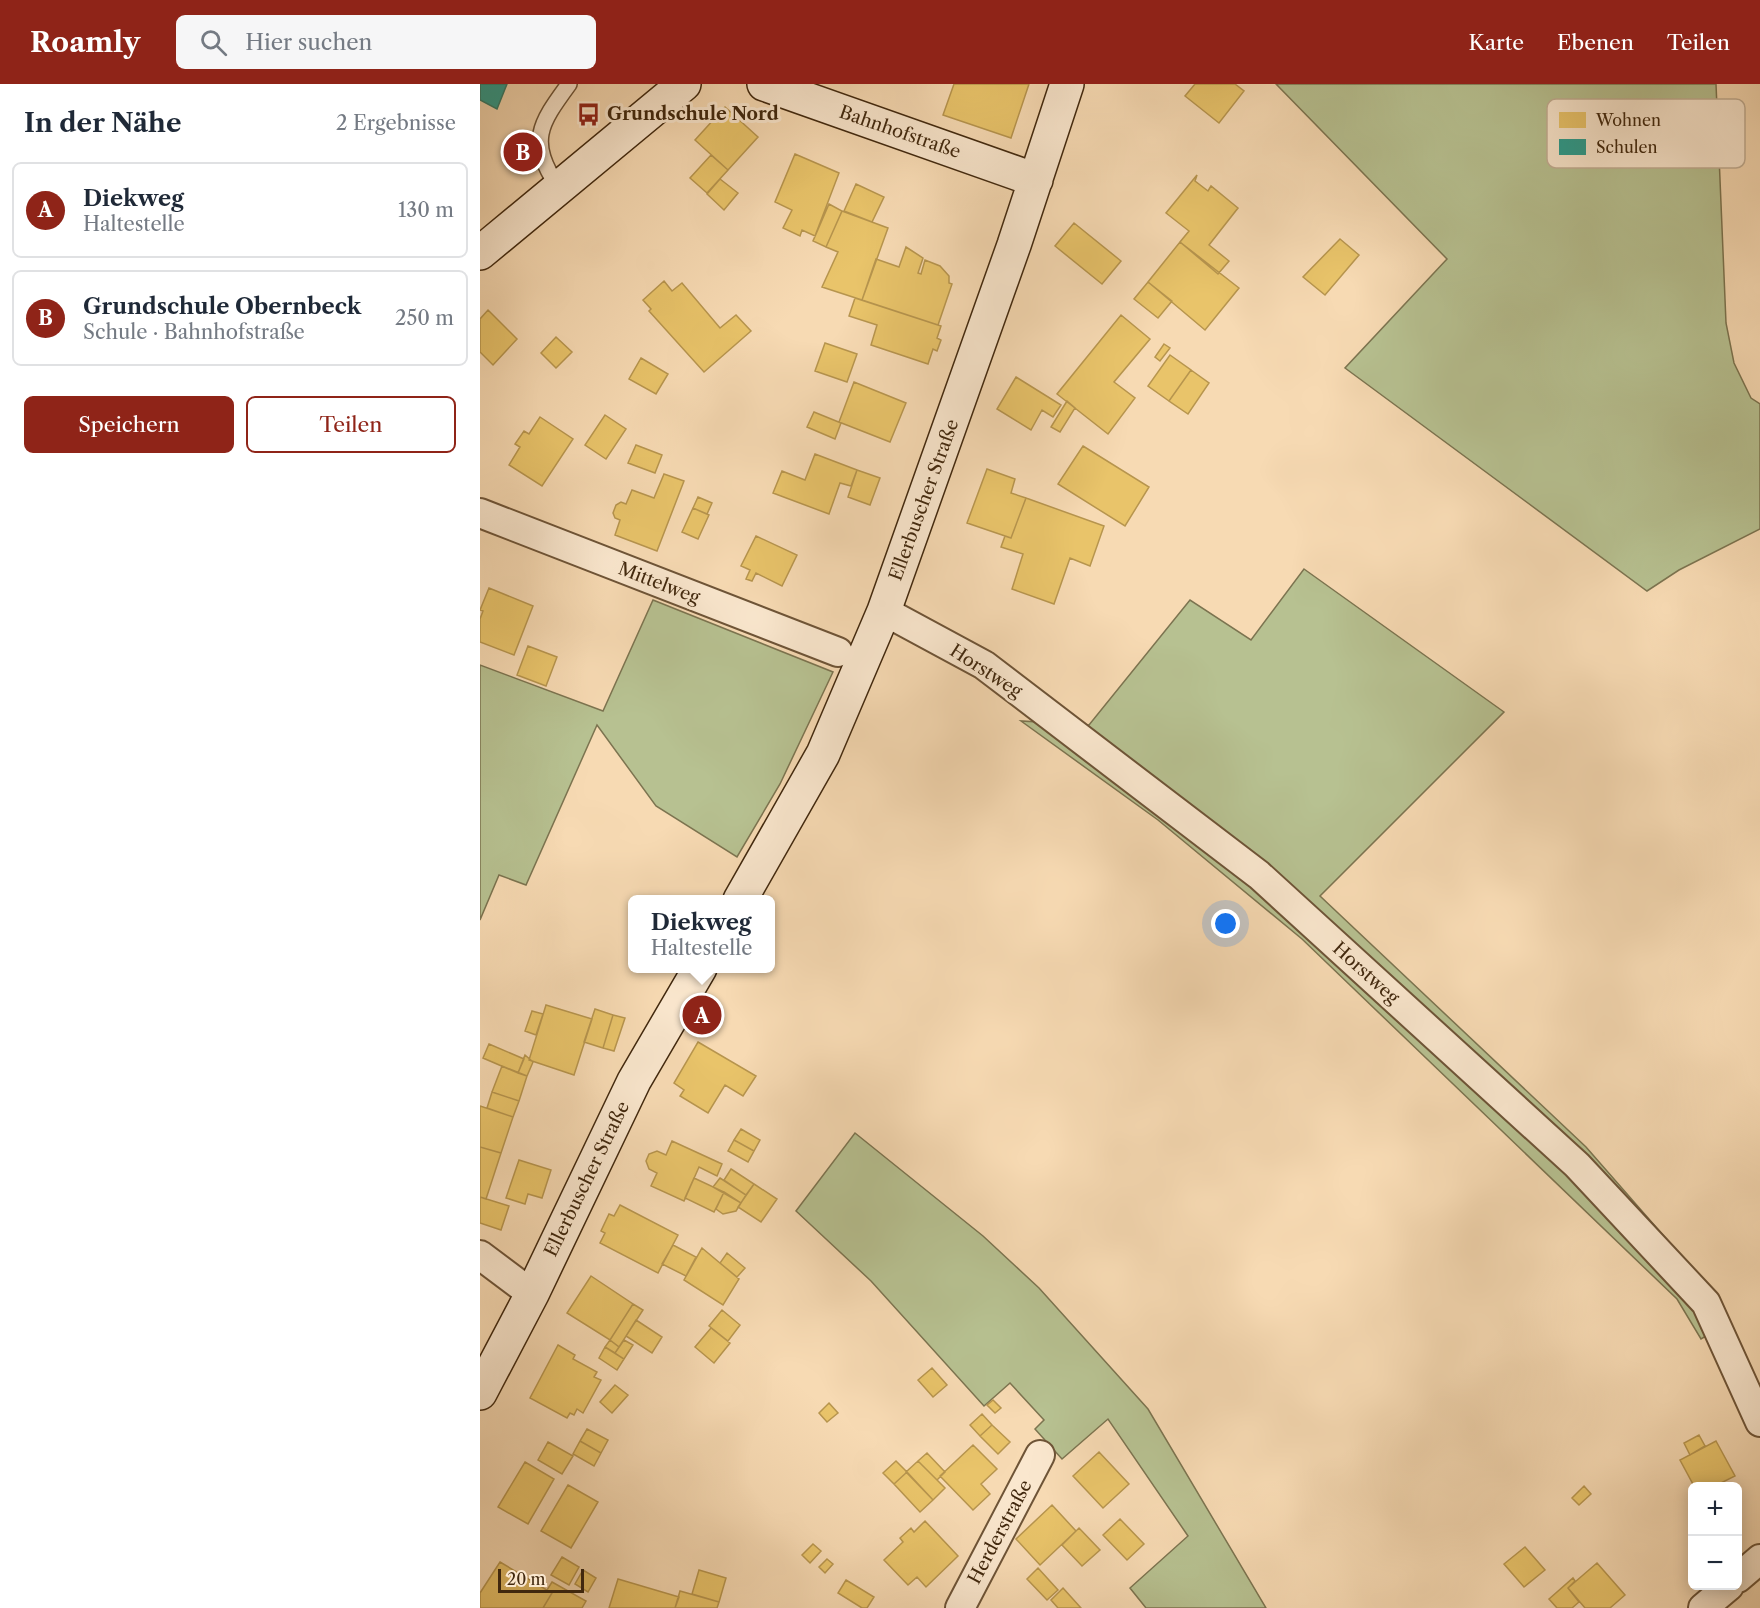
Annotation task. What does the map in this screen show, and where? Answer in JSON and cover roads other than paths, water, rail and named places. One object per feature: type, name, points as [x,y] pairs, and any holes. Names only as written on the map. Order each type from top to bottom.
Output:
[{"type":"main road","name":"Bahnhofstraße","points":[[764,84],[1036,180]]},
{"type":"main road","name":"Ellerbuscher Straße","points":[[743,895],[823,754],[884,611],[1036,180],[1067,84]]},
{"type":"main road","points":[[480,253],[678,85]]},
{"type":"main road","name":"Ellerbuscher Straße","points":[[480,1393],[532,1294],[634,1081],[698,973]]},
{"type":"street","name":"Mittelweg","points":[[480,513],[838,652]]},
{"type":"street","name":"Horstweg","points":[[884,611],[984,665],[1259,875],[1577,1165],[1706,1304],[1760,1422]]},
{"type":"street","points":[[480,1254],[532,1294]]},
{"type":"street","name":"Herderstraße","points":[[960,1608],[1040,1455]]},
{"type":"street","points":[[1742,1574],[1760,1559]]},
{"type":"street","points":[[1703,1608],[1724,1590]]},
{"type":"lane","points":[[558,187],[544,165],[539,142],[546,116],[569,84]]},
{"type":"place","name":"Grundschule Nord","points":[[589,114]]},
{"type":"place","name":"Grundschule Obernbeck","points":[[523,152]]},
{"type":"place","name":"Diekweg","points":[[702,1015]]}]
